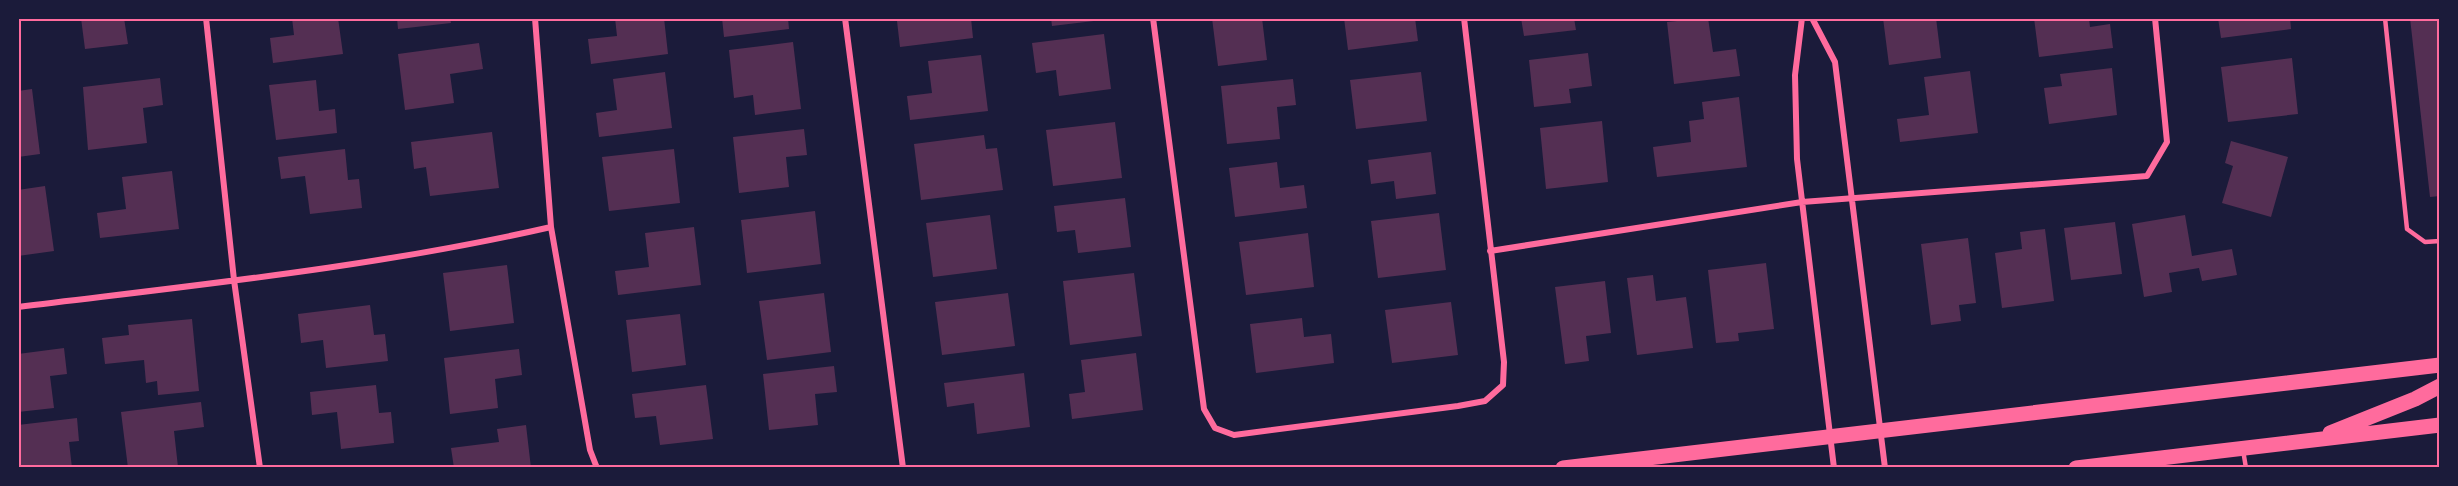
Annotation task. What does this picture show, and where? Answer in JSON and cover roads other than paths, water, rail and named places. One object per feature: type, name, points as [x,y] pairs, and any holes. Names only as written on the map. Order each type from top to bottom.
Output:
[{"type":"main road","points":[[1563,468],[2440,365]]},
{"type":"main road","points":[[2314,440],[2415,399],[2440,386]]},
{"type":"main road","points":[[2076,468],[2440,425]]},
{"type":"street","points":[[206,18],[234,280],[260,468]]},
{"type":"street","points":[[535,18],[551,227],[590,450],[597,468]]},
{"type":"street","points":[[845,18],[903,468]]},
{"type":"street","points":[[1153,18],[1204,409],[1215,428],[1234,435],[1485,401],[1503,385],[1504,362],[1464,18]]},
{"type":"street","points":[[1802,18],[1795,75],[1797,159],[1832,436],[1834,468]]},
{"type":"street","points":[[1812,18],[1836,62],[1885,468]]},
{"type":"street","points":[[1490,251],[1803,202],[2147,176],[2167,142],[2155,18]]},
{"type":"street","points":[[18,306],[234,280],[474,244],[551,227]]},
{"type":"lane","points":[[2385,18],[2407,229],[2425,242],[2440,241]]},
{"type":"lane","points":[[2243,448],[2246,468]]}]
